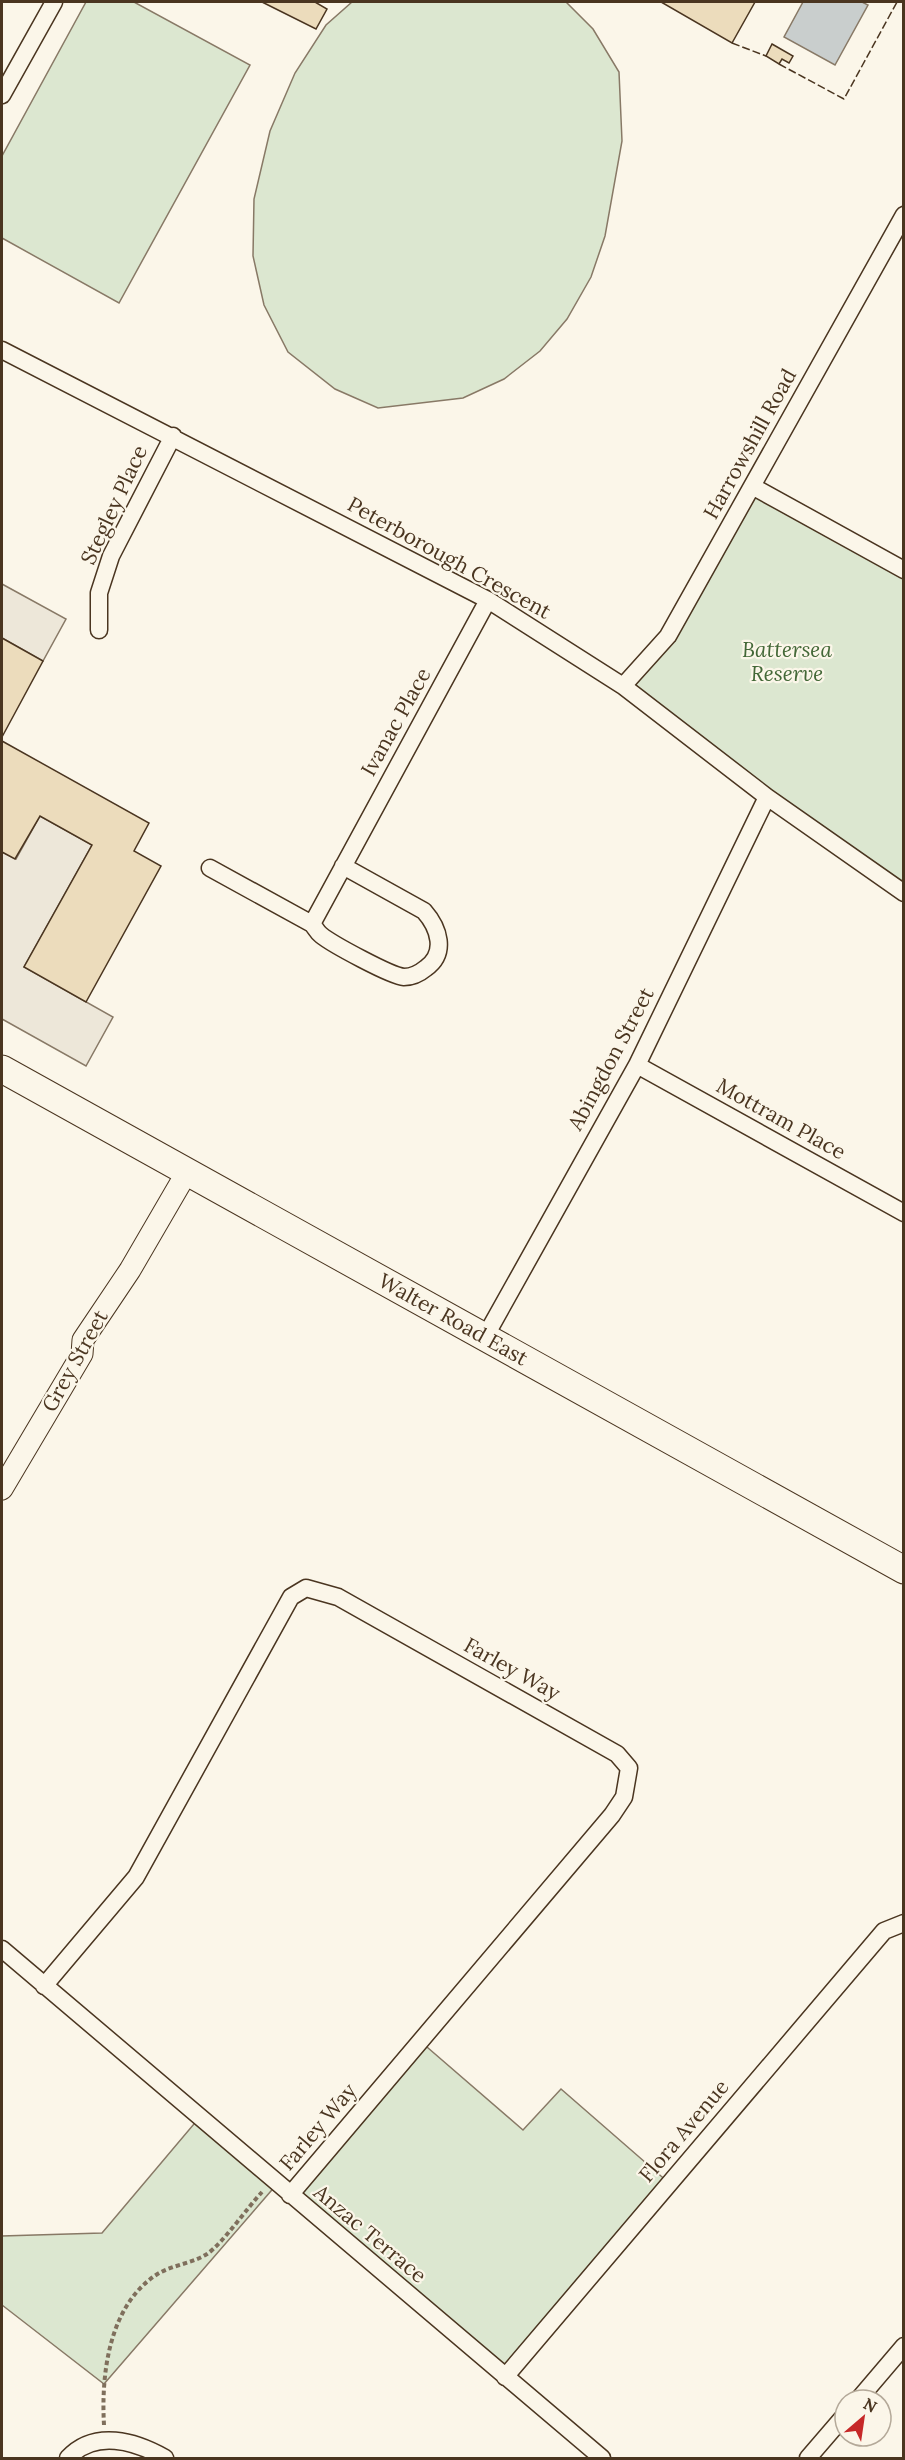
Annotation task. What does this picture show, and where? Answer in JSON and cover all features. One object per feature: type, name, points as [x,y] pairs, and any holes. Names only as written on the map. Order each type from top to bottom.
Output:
[{"type":"main road","name":"Walter Road East","points":[[2,1069],[903,1570]]},
{"type":"street","points":[[2,95],[54,2]]},
{"type":"street","name":"Harrowshill Road","points":[[623,686],[668,636],[752,486],[897,244],[903,215]]},
{"type":"street","name":"Peterborough Crescent","points":[[2,351],[172,436],[488,600],[623,686],[767,797],[903,893]]},
{"type":"street","name":"Stegley Place","points":[[99,630],[99,594],[111,556],[172,436]]},
{"type":"street","points":[[752,486],[903,570]]},
{"type":"street","name":"Ivanac Place","points":[[312,924],[488,600]]},
{"type":"street","name":"Abingdon Street","points":[[485,1338],[637,1065],[767,797]]},
{"type":"street","points":[[210,868],[312,924],[321,935],[392,975],[406,977],[418,974],[437,955],[439,942],[436,930],[424,911],[343,866]]},
{"type":"street","name":"Mottram Place","points":[[637,1065],[903,1213]]},
{"type":"street","name":"Grey Street","points":[[2,1489],[82,1354],[83,1340],[130,1270],[187,1172]]},
{"type":"street","name":"Farley Way","points":[[44,1986],[136,1877],[291,1597],[306,1588],[338,1597],[617,1754],[628,1768],[624,1797],[612,1815],[290,2195]]},
{"type":"street","name":"Flora Avenue","points":[[505,2377],[884,1931],[903,1923]]},
{"type":"street","name":"Anzac Terrace","points":[[2,1949],[602,2458]]},
{"type":"street","points":[[868,2388],[903,2346]]},
{"type":"street","points":[[808,2458],[833,2429]]},
{"type":"street","points":[[68,2458],[79,2447],[106,2440],[139,2446],[165,2458]]},
{"type":"path","points":[[106,2440],[103,2379],[124,2309],[156,2275],[186,2265],[212,2250],[265,2188]]},
{"type":"green space","points":[[86,2],[134,2],[250,65],[119,303],[2,238],[2,156]]},
{"type":"green space","points":[[352,2],[566,2],[593,29],[619,72],[622,141],[605,236],[591,277],[567,319],[540,351],[504,379],[463,398],[378,408],[335,389],[288,352],[264,305],[253,256],[254,199],[270,131],[295,73],[326,25]]},
{"type":"green space","name":"Battersea Reserve","points":[[752,486],[903,570],[903,893],[623,686],[668,636]]},
{"type":"green space","points":[[420,2041],[523,2130],[561,2089],[669,2183],[505,2377],[290,2195]]},
{"type":"green space","points":[[199,2118],[277,2184],[104,2384],[2,2305],[2,2236],[102,2233]]},
{"type":"shaded area","points":[[803,2],[862,2],[868,5],[835,65],[784,37]]},
{"type":"shaded area","points":[[2,584],[66,619],[43,661],[2,638]]},
{"type":"shaded area","points":[[40,816],[92,845],[24,967],[113,1017],[86,1066],[2,1019],[2,852],[16,859]]},
{"type":"building","points":[[262,2],[315,2],[327,9],[316,29]]},
{"type":"building","points":[[661,2],[755,2],[732,43]]},
{"type":"building","points":[[772,44],[793,56],[789,63],[782,59],[779,64],[766,56]]},
{"type":"building","points":[[2,638],[43,661],[2,737]]},
{"type":"building","points":[[2,741],[149,823],[134,851],[161,866],[86,1002],[24,967],[92,845],[40,816],[15,859],[2,852]]},
{"type":"fence","points":[[779,64],[844,99],[897,2]]},
{"type":"fence","points":[[732,43],[766,56]]}]
